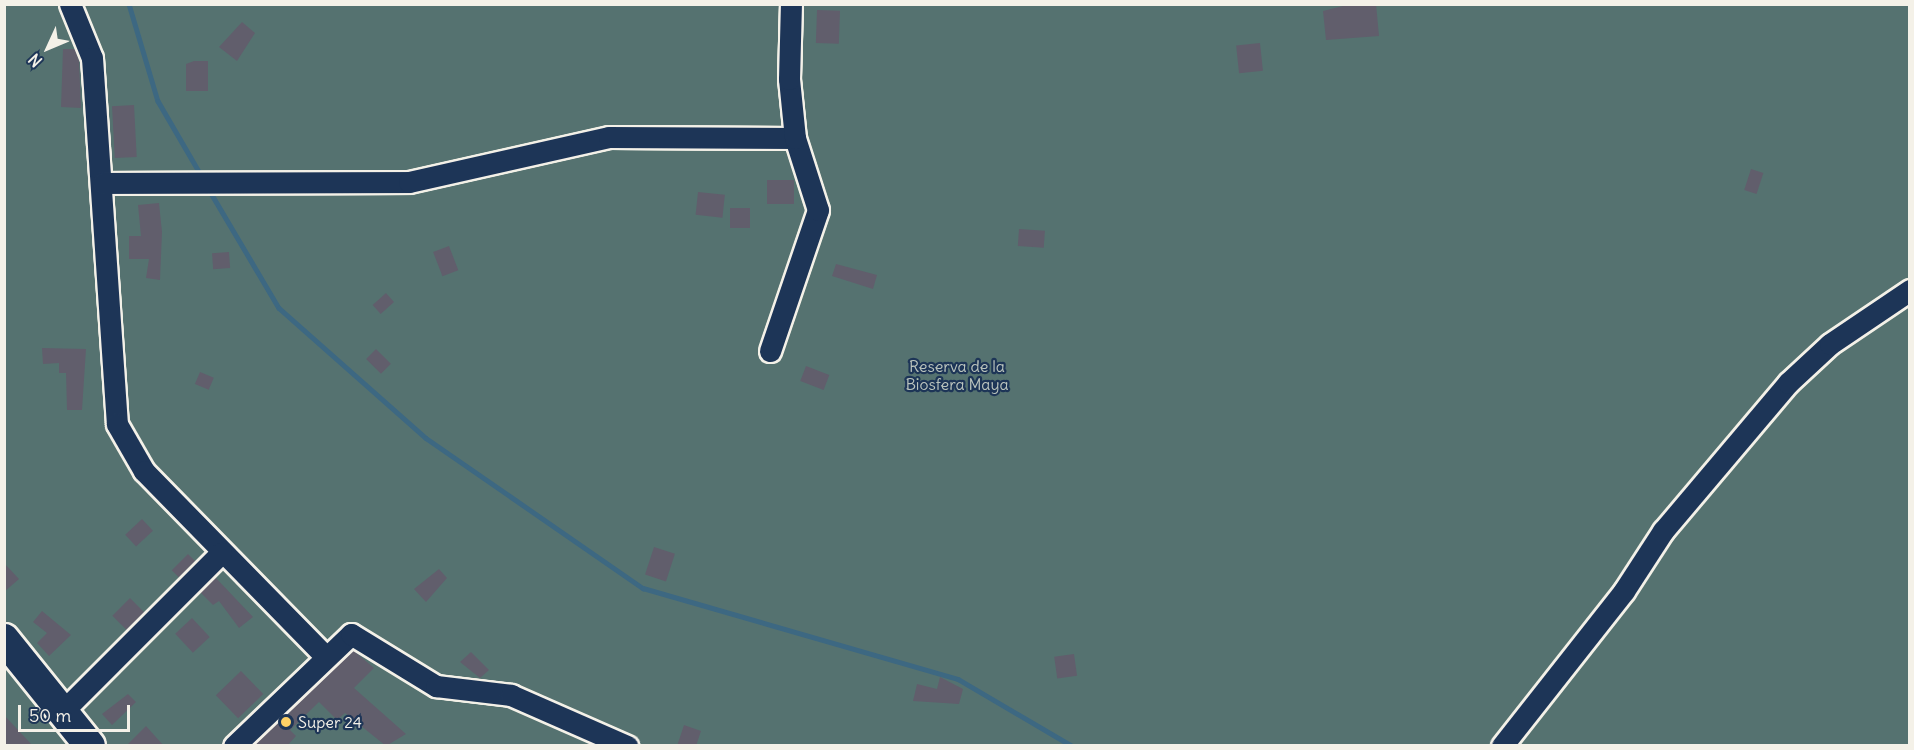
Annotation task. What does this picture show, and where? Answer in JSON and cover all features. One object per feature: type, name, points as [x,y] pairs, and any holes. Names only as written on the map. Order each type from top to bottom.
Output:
[{"type":"highway","points":[[4,639],[60,714],[90,746]]},
{"type":"street","points":[[70,4],[92,58],[103,183],[117,424],[144,471],[221,553],[325,656]]},
{"type":"street","points":[[770,351],[818,210],[795,138],[791,4]]},
{"type":"street","points":[[103,183],[409,182],[609,137],[795,138]]},
{"type":"street","points":[[1502,746],[1624,591],[1663,531],[1788,383],[1830,344],[1910,290]]},
{"type":"street","points":[[60,714],[221,553]]},
{"type":"street","points":[[234,746],[345,636],[355,634],[400,668],[436,686],[511,695],[627,746]]},
{"type":"green space","name":"Reserva de la Biosfera Maya","points":[[4,5],[1909,5],[1909,745],[4,745]]},
{"type":"building","points":[[1351,4],[1376,4],[1379,36],[1326,40],[1323,11]]},
{"type":"building","points":[[817,10],[840,11],[839,44],[816,43]]},
{"type":"building","points":[[242,22],[255,33],[237,61],[219,47]]},
{"type":"building","points":[[1260,43],[1263,71],[1239,73],[1236,46]]},
{"type":"building","points":[[63,49],[75,49],[79,61],[81,108],[61,107]]},
{"type":"building","points":[[194,61],[208,61],[208,91],[186,91],[186,64]]},
{"type":"building","points":[[134,105],[137,157],[115,158],[112,106]]},
{"type":"building","points":[[1751,169],[1763,173],[1757,194],[1744,190]]},
{"type":"building","points":[[767,180],[794,180],[794,204],[767,204]]},
{"type":"building","points":[[698,192],[725,195],[722,218],[696,215]]},
{"type":"building","points":[[159,203],[162,232],[160,280],[146,278],[149,259],[129,259],[129,236],[141,236],[138,205]]},
{"type":"building","points":[[730,208],[750,208],[750,228],[730,228]]},
{"type":"building","points":[[1019,229],[1045,231],[1044,248],[1018,246]]},
{"type":"building","points":[[449,246],[458,270],[442,276],[433,252]]},
{"type":"building","points":[[229,252],[230,268],[213,269],[212,253]]},
{"type":"building","points":[[836,264],[877,275],[873,289],[832,276]]},
{"type":"building","points":[[386,293],[394,302],[381,314],[373,305]]},
{"type":"building","points":[[42,348],[86,349],[82,410],[67,410],[66,373],[59,373],[59,363],[43,364]]},
{"type":"building","points":[[376,349],[391,364],[381,374],[366,359]]},
{"type":"building","points":[[806,366],[829,375],[824,390],[800,381]]},
{"type":"building","points":[[200,372],[214,378],[209,390],[195,384]]},
{"type":"building","points":[[142,519],[153,531],[136,546],[125,535]]},
{"type":"building","points":[[654,547],[675,554],[666,581],[645,575]]},
{"type":"building","points":[[188,554],[195,561],[179,577],[172,570]]},
{"type":"building","points":[[4,563],[19,579],[4,592]]},
{"type":"building","points":[[439,569],[447,578],[426,602],[414,589]]},
{"type":"building","points":[[215,577],[253,617],[239,628],[219,601],[213,605],[200,592]]},
{"type":"building","points":[[130,598],[144,612],[126,630],[112,616]]},
{"type":"building","points":[[42,611],[71,635],[49,656],[37,643],[47,633],[33,622]]},
{"type":"building","points":[[192,618],[210,637],[193,653],[175,634]]},
{"type":"building","points":[[353,650],[374,668],[354,688],[406,734],[386,746],[345,713],[337,720],[319,702],[290,730],[296,736],[287,746],[253,746]]},
{"type":"building","points":[[471,652],[489,670],[480,678],[460,662]]},
{"type":"building","points":[[1074,654],[1077,676],[1057,679],[1054,657]]},
{"type":"building","points":[[241,671],[263,694],[238,718],[216,695]]},
{"type":"building","points":[[940,677],[963,689],[959,704],[913,701],[917,684],[937,689]]},
{"type":"building","points":[[128,694],[136,702],[112,725],[102,714]]},
{"type":"building","points":[[4,715],[33,746],[4,746]]},
{"type":"building","points":[[684,725],[701,731],[696,746],[677,746]]},
{"type":"building","points":[[146,726],[164,746],[126,746]]},
{"type":"waterway","points":[[129,4],[158,101],[201,175]]},
{"type":"waterway","points":[[208,188],[279,308],[426,438],[643,588],[958,679],[1072,746]]},
{"type":"place","name":"Super 24","points":[[286,722]]}]
